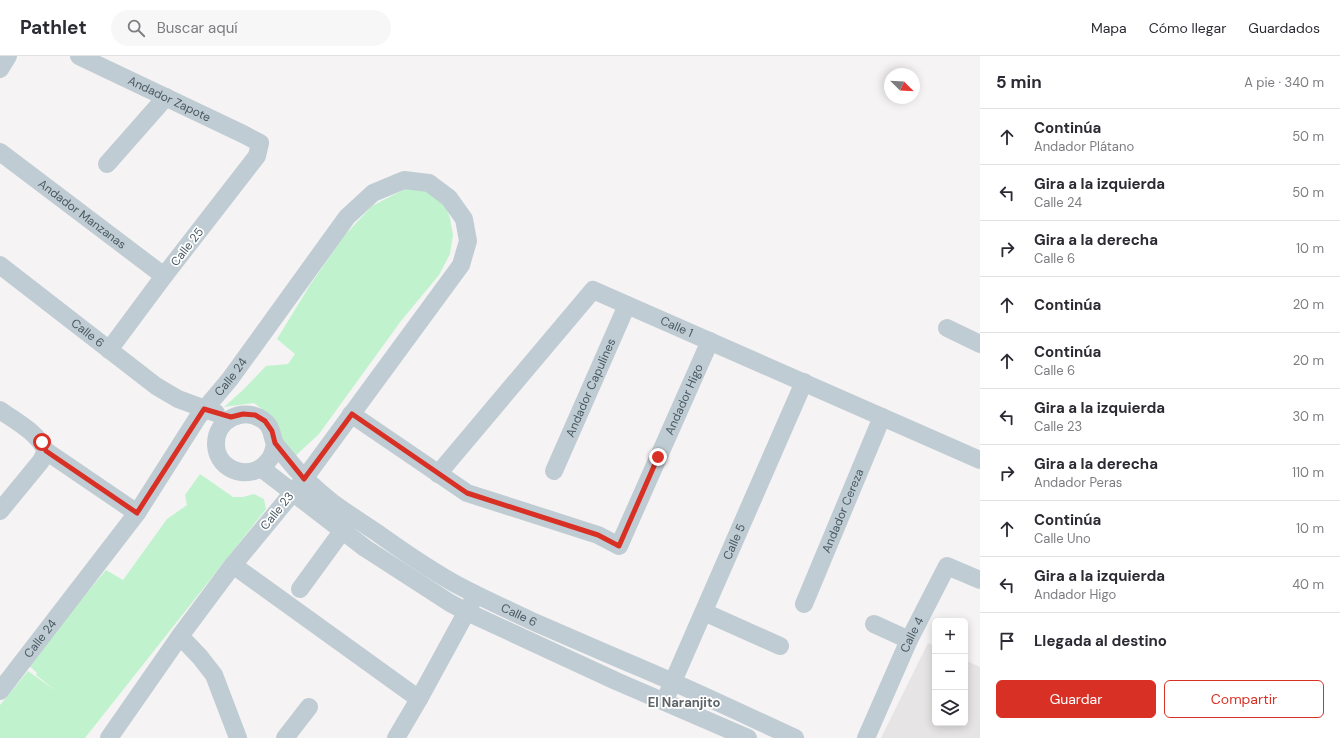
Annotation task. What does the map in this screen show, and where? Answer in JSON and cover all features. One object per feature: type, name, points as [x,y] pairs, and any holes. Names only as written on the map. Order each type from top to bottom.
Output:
[{"type":"street","points":[[0,69],[8,56]]},
{"type":"street","name":"Andador Zapote","points":[[78,56],[260,143]]},
{"type":"street","points":[[107,164],[166,97]]},
{"type":"street","name":"Calle 25","points":[[109,350],[257,156],[260,143]]},
{"type":"street","name":"Andador Manzanas","points":[[0,152],[164,276]]},
{"type":"street","name":"Calle 24","points":[[0,691],[137,513],[201,413],[230,379],[348,216],[372,193],[404,180],[429,183],[449,198],[464,218],[468,241],[461,265]]},
{"type":"street","name":"Calle 6","points":[[0,265],[156,386],[201,413],[231,417]]},
{"type":"street","name":"Calle 23","points":[[109,738],[180,636],[233,565],[304,479],[461,265]]},
{"type":"street","name":"Calle 1","points":[[438,474],[593,290],[980,460]]},
{"type":"street","name":"Andador Capulines","points":[[554,471],[627,305]]},
{"type":"street","points":[[947,328],[980,344]]},
{"type":"street","name":"Andador Higo","points":[[438,474],[467,493],[598,535],[619,546],[710,341]]},
{"type":"street","name":"Calle 5","points":[[664,702],[804,382]]},
{"type":"street","points":[[0,410],[30,430],[44,447],[137,513]]},
{"type":"street","name":"Calle 6","points":[[201,413],[216,435]]},
{"type":"street","points":[[243,414],[255,415],[265,421],[272,431],[275,443],[273,453],[268,462],[261,468],[250,473],[238,472],[227,467],[219,458],[216,447],[216,435],[222,425],[231,417],[243,414]]},
{"type":"street","points":[[352,414],[438,474]]},
{"type":"street","name":"Andador Cereza","points":[[804,604],[882,417]]},
{"type":"street","name":"Calle 6","points":[[275,443],[304,479],[333,503],[421,564],[454,583],[501,607],[674,682],[795,738]]},
{"type":"street","points":[[0,511],[41,461],[44,447]]},
{"type":"street","name":"Calle 6","points":[[261,468],[365,548],[450,603],[616,681],[748,738]]},
{"type":"street","points":[[300,589],[343,530]]},
{"type":"street","points":[[233,565],[419,699]]},
{"type":"street","name":"Calle 4","points":[[866,738],[909,640],[947,566],[980,580]]},
{"type":"street","points":[[396,738],[476,594]]},
{"type":"street","points":[[704,612],[780,646]]},
{"type":"street","points":[[874,624],[909,640]]},
{"type":"street","points":[[180,636],[200,657],[214,675],[238,738]]},
{"type":"street","points":[[285,738],[308,708]]},
{"type":"shaded area","points":[[928,643],[932,645],[932,726],[968,726],[968,661],[980,667],[980,738],[881,738]]},
{"type":"green space","points":[[405,189],[429,190],[444,201],[450,218],[453,235],[450,254],[439,275],[401,321],[319,434],[292,459],[272,417],[254,403],[224,407],[266,366],[288,364],[295,354],[277,339],[310,285],[344,236],[372,206]]},
{"type":"green space","points":[[200,474],[233,497],[243,497],[254,494],[264,499],[266,509],[85,738],[0,738],[0,705],[28,671],[56,691],[36,675],[37,673],[24,661],[79,602],[106,570],[123,580],[167,519],[187,505],[185,495]]},
{"type":"district","name":"El Naranjito","points":[[684,702]]},
{"type":"route","points":[[42,442],[46,451],[137,513],[204,409],[231,417],[243,414],[255,415],[265,421],[272,431],[275,443],[304,479],[352,414],[467,493],[598,535],[619,546],[658,457]]}]
